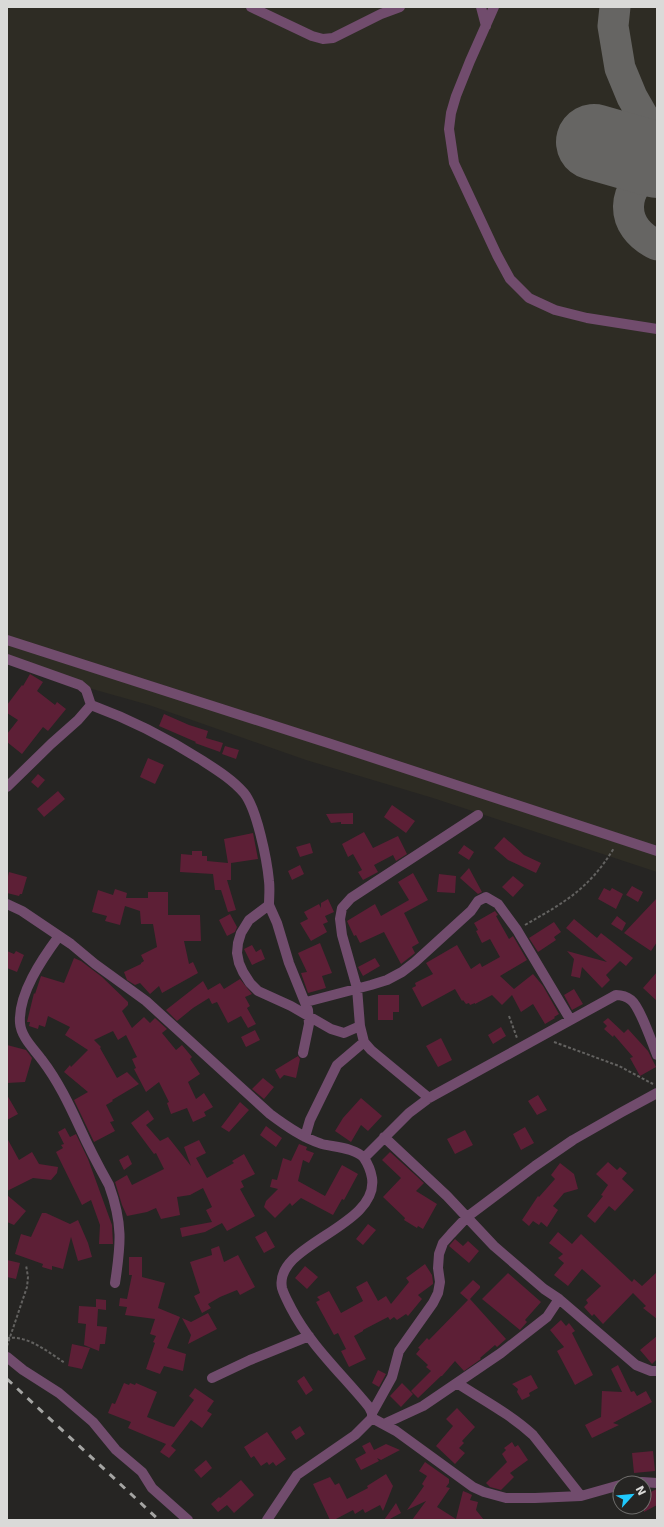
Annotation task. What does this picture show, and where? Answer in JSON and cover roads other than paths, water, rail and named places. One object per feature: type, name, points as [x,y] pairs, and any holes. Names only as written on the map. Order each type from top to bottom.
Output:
[{"type":"street","points":[[251,7],[312,36],[323,39],[333,38],[381,14],[400,7]]},
{"type":"street","points":[[482,7],[486,26]]},
{"type":"street","points":[[494,7],[456,96],[451,113],[449,129],[454,163],[497,255],[510,279],[529,298],[555,310],[587,318],[657,328]]},
{"type":"street","points":[[7,640],[657,851]]},
{"type":"street","points":[[7,659],[80,685],[86,690],[91,705]]},
{"type":"street","points":[[7,787],[78,720],[91,705]]},
{"type":"street","points":[[91,705],[127,718],[183,748],[229,780],[245,794],[254,812],[259,829],[269,882],[269,905],[277,923],[289,963],[306,1002],[310,1017],[303,1052]]},
{"type":"street","points":[[429,1098],[371,1050],[364,1042],[360,1026],[357,988],[342,935],[340,919],[342,908],[351,898],[478,816]]},
{"type":"street","points":[[306,1002],[382,982],[402,972],[486,897],[498,904],[517,930],[570,1019]]},
{"type":"street","points":[[7,904],[22,911],[59,936],[146,1001],[270,1114],[285,1125],[305,1137],[322,1144],[342,1147],[364,1158],[371,1172],[373,1186],[365,1202],[349,1220],[314,1242],[292,1261],[282,1275],[282,1288],[296,1317],[309,1336],[370,1407],[372,1415],[473,1486],[484,1492],[506,1498],[535,1498],[582,1496],[612,1487]]},
{"type":"street","points":[[269,905],[249,920],[241,933],[237,953],[243,972],[258,990],[331,1028],[344,1033],[360,1026]]},
{"type":"street","points":[[59,936],[41,961],[24,997],[20,1012],[20,1026],[26,1039],[56,1080],[112,1192],[119,1218],[120,1234],[119,1257],[115,1283]]},
{"type":"street","points":[[364,1158],[384,1136],[409,1113],[429,1098],[520,1046],[616,994],[624,995],[632,1001],[638,1010],[657,1055]]},
{"type":"street","points":[[305,1137],[310,1120],[337,1065],[364,1042]]},
{"type":"street","points":[[267,1520],[297,1475],[355,1434],[372,1415],[392,1377],[399,1352],[433,1303],[438,1293],[440,1282],[438,1268],[439,1254],[443,1243],[467,1218],[522,1175],[573,1140],[657,1093]]},
{"type":"street","points":[[384,1136],[447,1196],[494,1246],[636,1365],[651,1372],[657,1371]]},
{"type":"street","points":[[384,1424],[423,1406],[501,1353],[547,1317],[559,1299]]},
{"type":"street","points":[[212,1378],[250,1360],[309,1336]]},
{"type":"street","points":[[7,1357],[23,1370],[59,1393],[93,1422],[116,1450],[142,1472],[152,1488],[188,1520]]},
{"type":"street","points":[[457,1383],[525,1427],[582,1496]]},
{"type":"railway","points":[[7,1379],[159,1520]]}]
